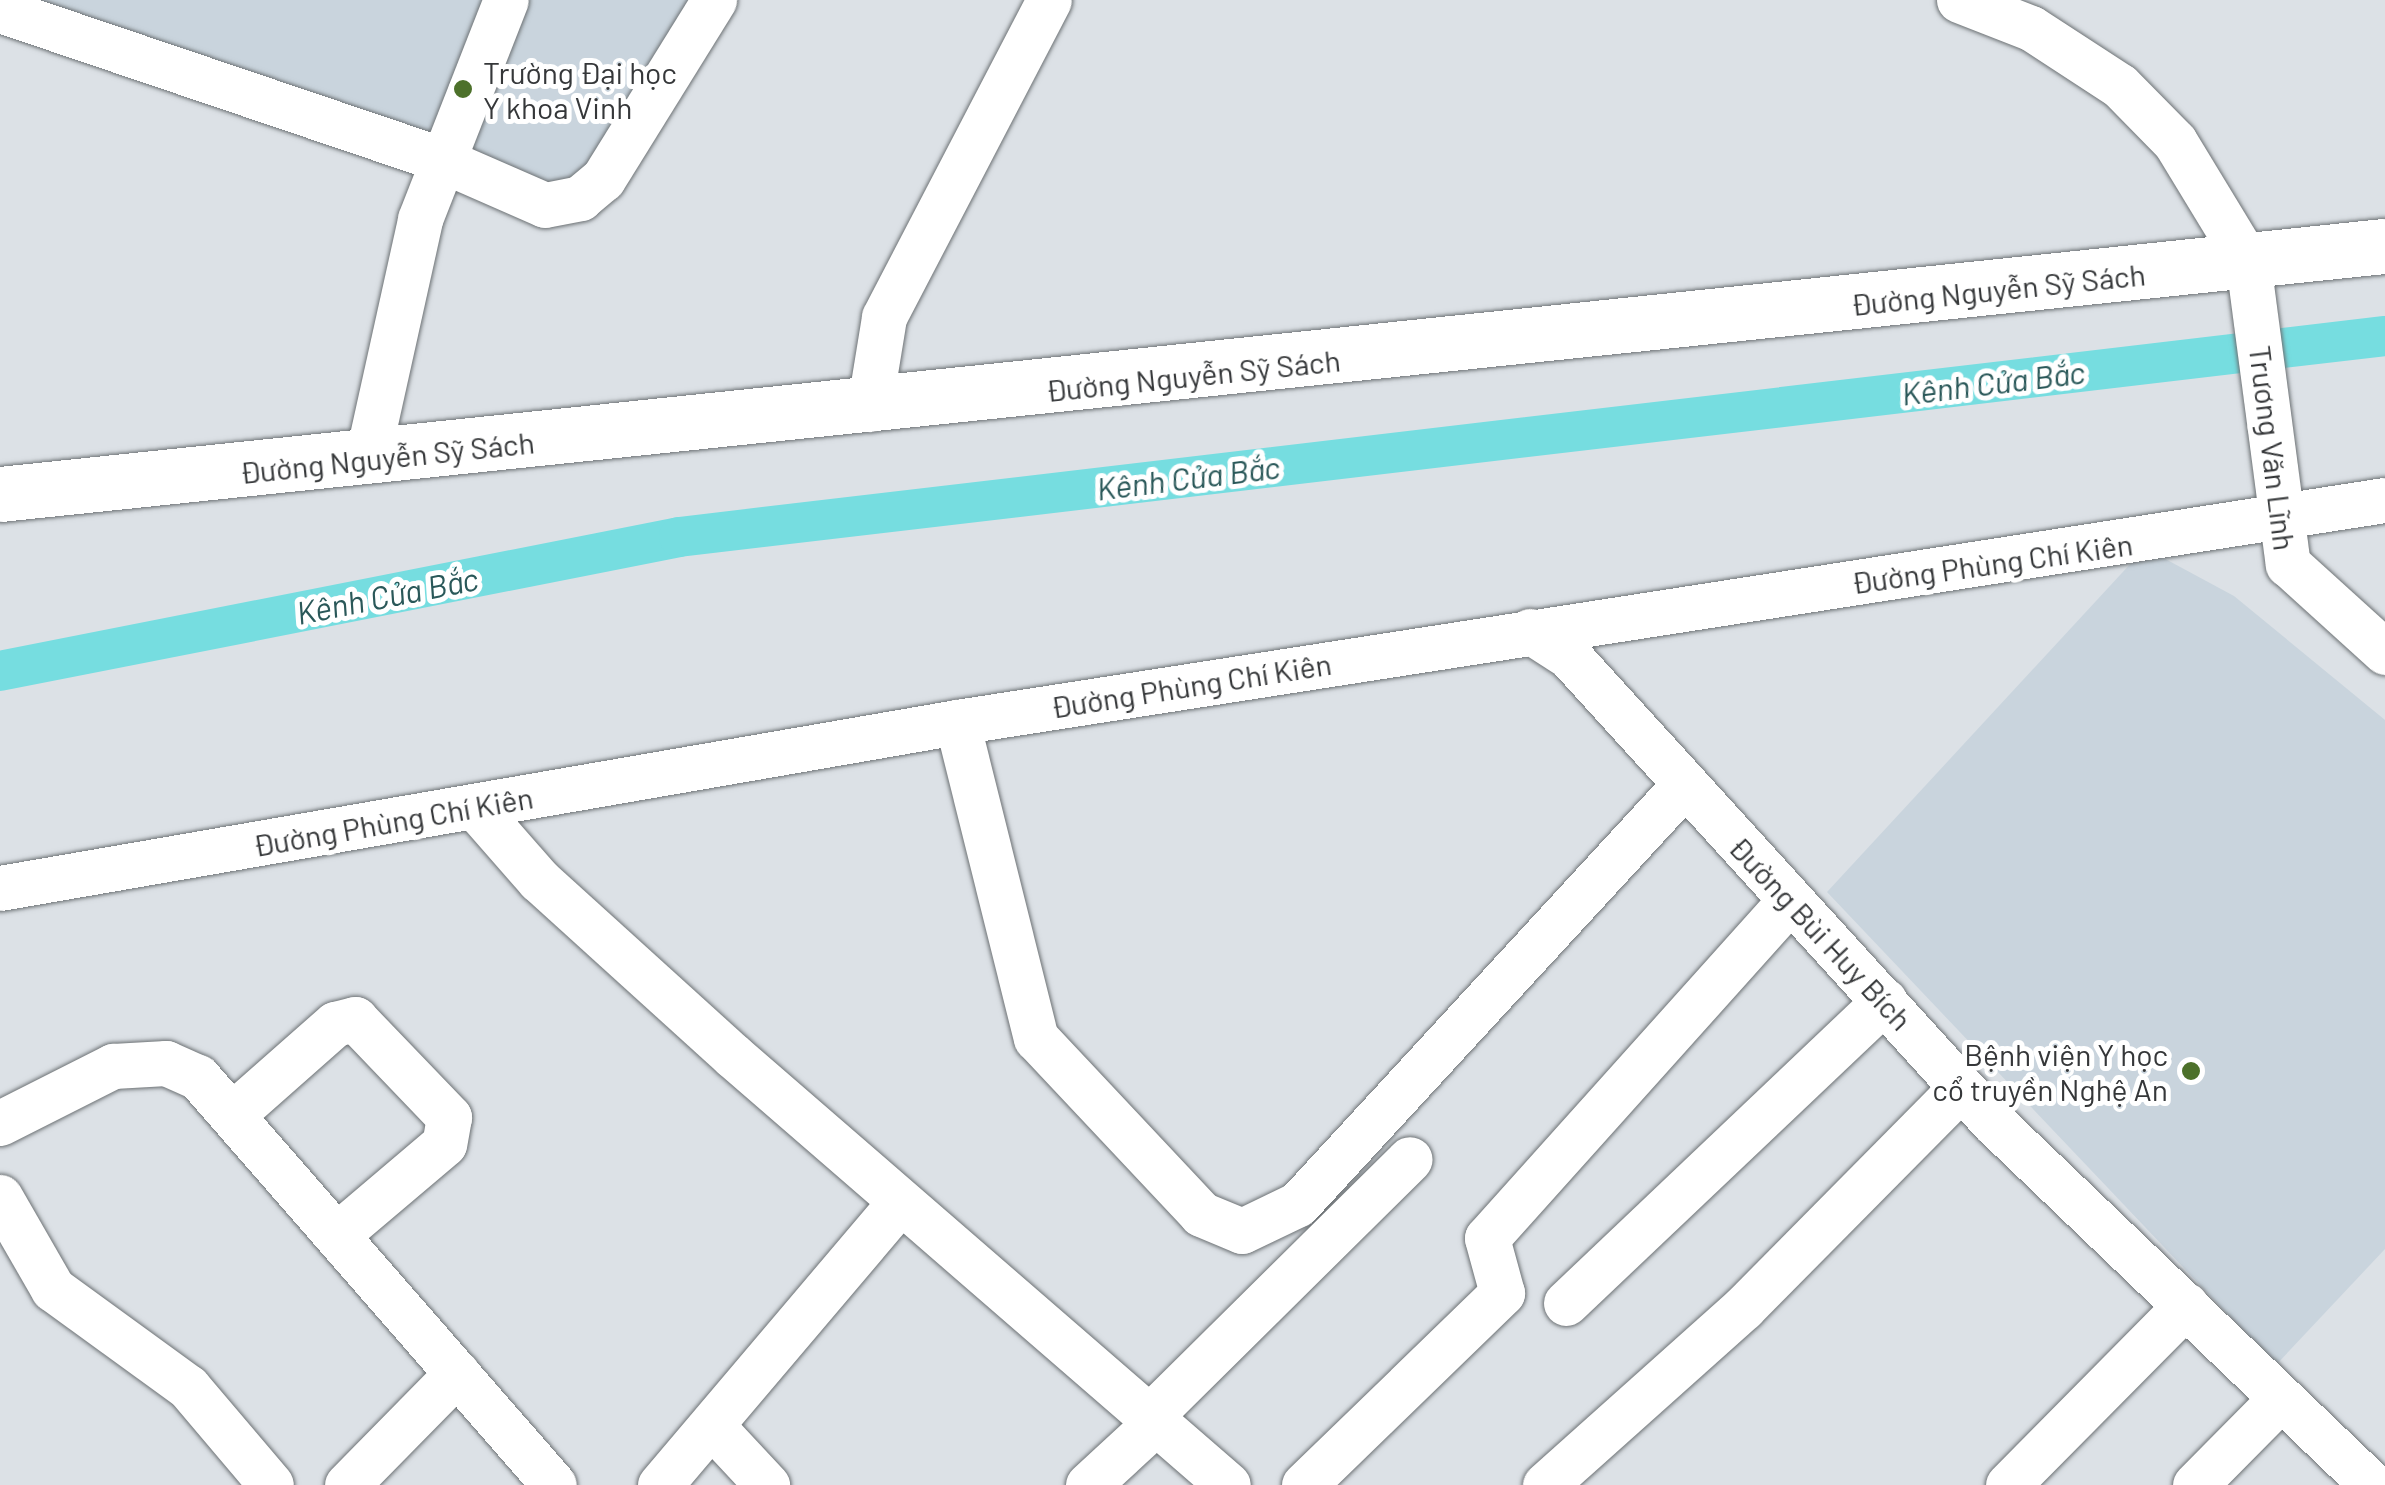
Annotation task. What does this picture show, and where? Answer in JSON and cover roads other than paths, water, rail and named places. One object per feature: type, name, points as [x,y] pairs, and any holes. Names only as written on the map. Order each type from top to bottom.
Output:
[{"type":"main road","name":"Đường Nguyễn Sỹ Sách","points":[[0,494],[2250,274],[2385,246]]},
{"type":"street","points":[[366,459],[382,369],[442,160],[506,0]]},
{"type":"street","points":[[0,10],[442,160],[522,201],[580,198],[632,138],[714,0]]},
{"type":"street","points":[[869,409],[884,316],[1049,0]]},
{"type":"street","points":[[1958,0],[2032,28],[2120,86],[2175,142],[2250,274]]},
{"type":"street","name":"Trương Văn Lĩnh","points":[[2250,274],[2278,520],[2288,564],[2385,652]]},
{"type":"street","name":"Đường Phùng Chí Kiên","points":[[0,888],[957,722],[2278,520],[2385,500]]},
{"type":"street","name":"Đường Bùi Huy Bích","points":[[1530,632],[1569,656],[1788,902],[1961,1088],[2372,1485]]},
{"type":"street","points":[[957,722],[1036,1038],[1201,1214],[1242,1231],[1298,1204],[1684,786]]},
{"type":"street","points":[[475,807],[539,880],[900,1202],[1228,1485]]},
{"type":"street","points":[[1304,1485],[1502,1293],[1487,1238],[1788,902]]},
{"type":"street","points":[[1566,1303],[1884,1001]]},
{"type":"street","points":[[234,1113],[335,1024],[356,1019],[448,1117],[444,1144],[338,1234]]},
{"type":"street","points":[[0,1123],[90,1072],[148,1061],[198,1077],[234,1113],[554,1485]]},
{"type":"street","points":[[1544,1485],[1743,1308],[1961,1088]]},
{"type":"street","points":[[1088,1485],[1410,1159]]},
{"type":"street","points":[[0,1197],[53,1289],[188,1387],[271,1485]]},
{"type":"street","points":[[660,1485],[900,1202]]},
{"type":"street","points":[[2008,1485],[2186,1304]]},
{"type":"street","points":[[347,1485],[457,1373]]},
{"type":"street","points":[[2196,1485],[2281,1398]]},
{"type":"street","points":[[712,1426],[767,1485]]},
{"type":"waterway","name":"Kênh Cửa Bắc","points":[[0,671],[679,537],[2385,336]]},
{"type":"place","name":"Trường Đại học Y khoa Vinh","points":[[463,89]]},
{"type":"place","name":"Bệnh viện Y học cổ truyền Nghệ An","points":[[2191,1071]]}]
